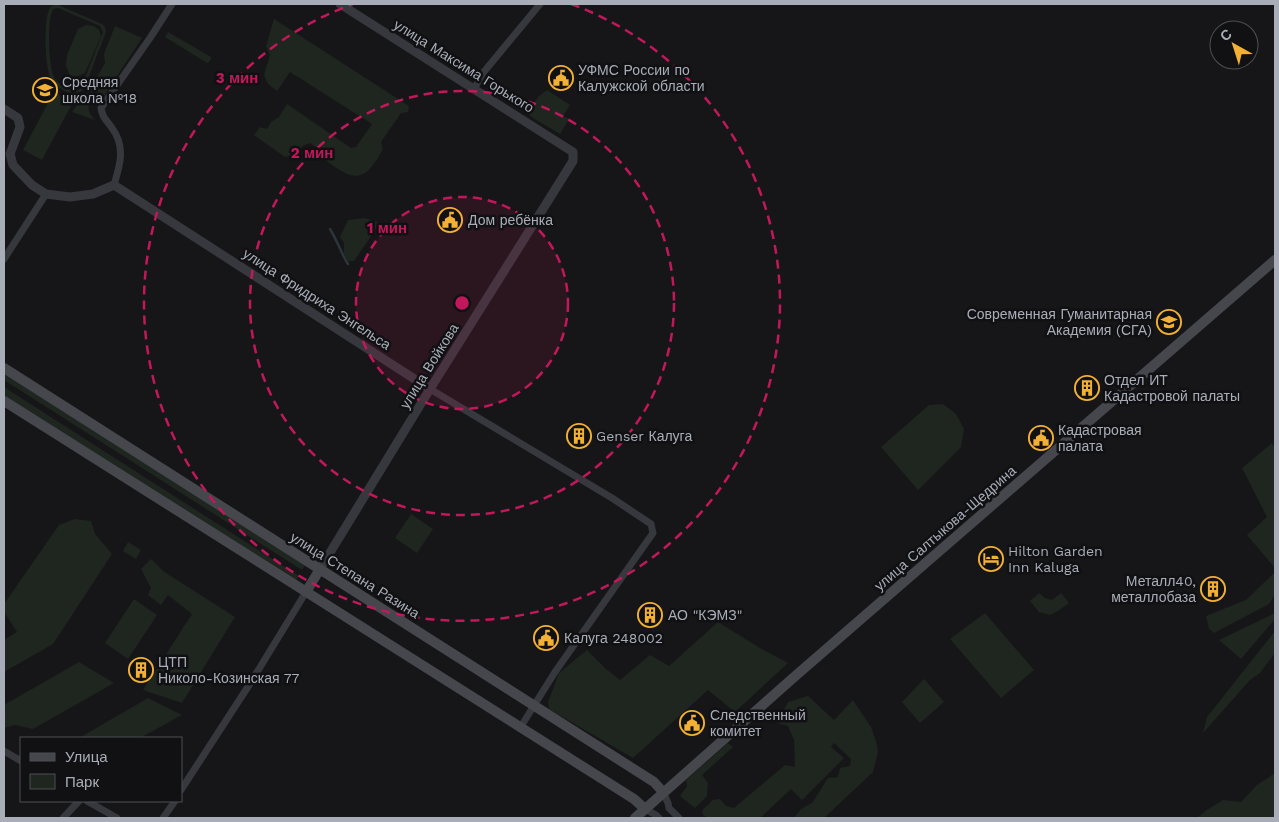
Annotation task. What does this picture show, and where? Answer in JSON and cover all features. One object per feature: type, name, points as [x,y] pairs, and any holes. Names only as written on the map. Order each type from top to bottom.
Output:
[{"type":"main road","name":"улица Салтыкова-Щедрина","points":[[635,818],[793,678],[1275,260]]},
{"type":"main road","name":"улица Степана Разина","points":[[4,368],[654,782],[663,792]]},
{"type":"main road","points":[[4,402],[634,800],[645,809]]},
{"type":"main road","points":[[306,592],[320,569]]},
{"type":"street","points":[[4,110],[18,118],[20,127],[10,154],[13,166],[32,185],[46,194],[70,197],[93,194],[114,185],[120,163],[120,144],[113,128],[103,117],[101,108],[172,4]]},
{"type":"street","name":"улица Максима Горького","points":[[340,4],[573,152]]},
{"type":"street","points":[[474,89],[483,73],[540,4]]},
{"type":"street","name":"улица Войкова","points":[[320,569],[573,160],[573,152]]},
{"type":"street","name":"улица Фридриха Энгельса","points":[[114,185],[430,389],[612,498],[651,524],[653,533],[534,705]]},
{"type":"street","points":[[4,258],[46,194]]},
{"type":"street","points":[[182,788],[251,682],[306,592]]},
{"type":"street","points":[[520,728],[534,705]]},
{"type":"street","points":[[4,751],[20,760]]},
{"type":"street","name":"улица Степана Разина","points":[[663,792],[669,808],[679,818]]},
{"type":"street","points":[[63,818],[77,802]]},
{"type":"street","points":[[89,802],[117,818]]},
{"type":"street","points":[[163,818],[173,802]]},
{"type":"street","points":[[645,809],[656,814],[659,818]]},
{"type":"green space","points":[[56,4],[105,27],[106,32],[84,89],[76,94],[67,92],[57,86],[48,71],[46,22],[50,8]],"holes":[[[58,8],[100,26],[103,32],[81,88],[74,91],[66,88],[55,79],[52,70],[49,34],[50,17],[53,10]]]},
{"type":"green space","points":[[274,19],[409,106],[408,112],[401,113],[381,142],[383,149],[374,164],[361,175],[356,176],[344,173],[325,160],[324,152],[310,143],[303,146],[294,155],[285,157],[254,135],[260,127],[267,129],[271,122],[279,117],[287,104],[351,148],[356,147],[372,124],[290,72],[277,91],[268,84],[264,75],[270,55],[266,46]]},
{"type":"green space","points":[[86,25],[94,26],[99,30],[101,36],[85,73],[78,76],[70,76],[66,66],[67,55],[78,29]]},
{"type":"green space","points":[[115,26],[142,38],[104,96],[95,95],[89,110],[95,120],[72,112],[92,86],[105,63],[104,54]]},
{"type":"green space","points":[[168,32],[211,57],[209,62],[207,63],[165,37]]},
{"type":"green space","points":[[547,90],[570,105],[563,116],[569,119],[560,134],[528,113],[538,97]]},
{"type":"green space","points":[[54,92],[73,102],[42,160],[23,150]]},
{"type":"green space","points":[[365,218],[380,223],[354,261],[348,261],[344,254],[344,243],[340,237],[348,220]]},
{"type":"green space","points":[[4,371],[306,564],[302,570],[4,380]]},
{"type":"green space","points":[[4,387],[299,576],[296,581],[4,396]]},
{"type":"green space","points":[[943,404],[956,414],[964,429],[961,447],[918,490],[881,447],[929,405]]},
{"type":"green space","points":[[1272,443],[1275,448],[1275,568],[1247,535],[1267,517],[1242,468]]},
{"type":"green space","points":[[411,514],[433,529],[417,553],[395,538]]},
{"type":"green space","points":[[75,519],[91,521],[95,534],[112,554],[53,644],[4,672],[4,640],[17,632],[4,612],[4,604],[59,525]]},
{"type":"green space","points":[[128,542],[141,550],[136,559],[123,551]]},
{"type":"green space","points":[[151,559],[163,571],[235,617],[182,703],[143,690],[192,614],[168,595],[161,605],[148,595],[151,588],[141,569]]},
{"type":"green space","points":[[1275,572],[1275,595],[1269,604],[1214,633],[1209,629],[1206,616],[1246,600]]},
{"type":"green space","points":[[1039,593],[1045,598],[1052,600],[1061,593],[1069,603],[1050,615],[1039,612],[1030,601]]},
{"type":"green space","points":[[134,599],[157,615],[128,659],[105,643]]},
{"type":"green space","points":[[985,613],[1034,670],[1001,698],[950,639]]},
{"type":"green space","points":[[1275,613],[1275,619],[1241,659],[1219,640]]},
{"type":"green space","points":[[718,622],[788,663],[735,712],[708,690],[633,758],[549,709],[548,702],[559,673],[587,650],[620,680],[650,655],[669,666]]},
{"type":"green space","points":[[1275,631],[1275,653],[1260,673],[1250,680],[1203,733],[1207,717]]},
{"type":"green space","points":[[79,662],[114,683],[33,729],[15,725],[4,728],[4,705]]},
{"type":"green space","points":[[924,679],[944,702],[920,723],[902,702]]},
{"type":"green space","points":[[808,696],[834,720],[853,700],[871,727],[876,741],[878,752],[873,772],[824,818],[794,818],[801,809],[812,803],[828,778],[838,777],[840,768],[850,766],[851,759],[834,743],[831,747],[844,758],[802,800],[791,789],[760,818],[708,818],[703,815],[702,811],[712,800],[720,799],[726,806],[734,808],[785,765],[795,767],[794,740],[788,726],[777,723],[788,702]]},
{"type":"green space","points":[[148,698],[182,715],[142,737],[81,737]]},
{"type":"green space","points":[[728,743],[733,747],[702,775],[708,783],[707,796],[695,808],[680,796],[687,786],[686,780]]},
{"type":"green space","points":[[1275,773],[1275,818],[1197,818],[1223,800],[1241,802],[1257,785]]},
{"type":"waterway","points":[[330,229],[348,264]]},
{"type":"place","name":"УФМС России по Калужской области","points":[[561,78]]},
{"type":"place","name":"Средняя школа №18","points":[[45,90]]},
{"type":"place","name":"Дом ребёнка","points":[[450,220]]},
{"type":"place","name":"Современная Гуманитарная Академия (СГА)","points":[[1169,322]]},
{"type":"place","name":"Отдел ИТ Кадастровой палаты","points":[[1087,388]]},
{"type":"place","name":"Genser Калуга","points":[[579,436]]},
{"type":"place","name":"Кадастровая палата","points":[[1041,438]]},
{"type":"place","name":"Hilton Garden Inn Kaluga","points":[[991,559]]},
{"type":"place","name":"Металл40, металлобаза","points":[[1213,589]]},
{"type":"place","name":"АО \"КЭМЗ\"","points":[[650,615]]},
{"type":"place","name":"Калуга 248002","points":[[546,638]]},
{"type":"place","name":"ЦТП Николо-Козинская 77","points":[[141,670]]},
{"type":"place","name":"Следственный комитет","points":[[692,723]]}]
